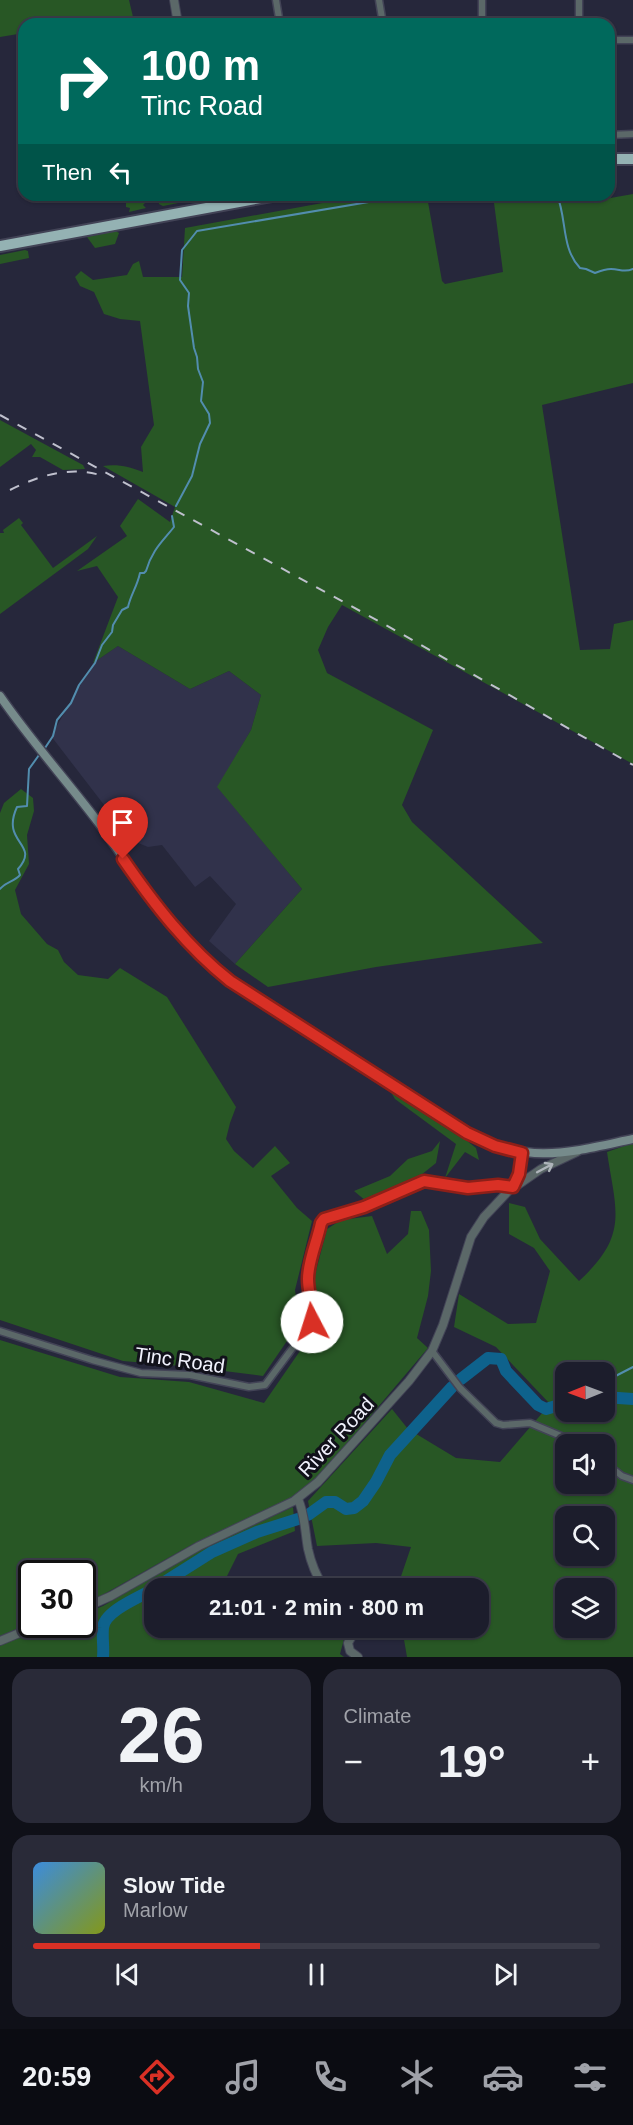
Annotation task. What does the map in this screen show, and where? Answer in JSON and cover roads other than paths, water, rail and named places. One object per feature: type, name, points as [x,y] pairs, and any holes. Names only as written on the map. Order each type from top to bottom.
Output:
[{"type":"highway","points":[[615,159],[633,159]]},
{"type":"highway","points":[[0,246],[244,201]]},
{"type":"main road","points":[[0,696],[101,826],[163,914],[211,966],[236,986],[467,1133],[495,1146],[522,1153],[555,1155],[633,1139]]},
{"type":"street","points":[[174,0],[177,18]]},
{"type":"street","points":[[276,0],[279,18]]},
{"type":"street","points":[[379,0],[382,18]]},
{"type":"street","points":[[482,0],[482,18]]},
{"type":"street","points":[[579,0],[579,18]]},
{"type":"street","points":[[615,40],[633,40]]},
{"type":"street","points":[[615,135],[633,134]]},
{"type":"street","points":[[210,201],[211,207]]},
{"type":"street","name":"River Road","points":[[96,1603],[199,1546],[298,1499],[323,1477],[409,1381],[432,1350],[443,1325],[473,1233],[484,1217],[513,1187],[541,1169],[579,1151]]},
{"type":"street","name":"River Road","points":[[513,1187],[519,1174],[522,1153]]},
{"type":"street","name":"Tinc Road","points":[[0,1332],[141,1373],[190,1375],[249,1387],[266,1385],[312,1322],[309,1269],[324,1219],[364,1207],[424,1181],[468,1188],[498,1185],[513,1187]]},
{"type":"street","points":[[432,1350],[460,1388],[496,1423],[503,1425],[530,1423],[556,1434]]},
{"type":"street","points":[[615,1471],[633,1480]]},
{"type":"street","points":[[298,1499],[311,1561],[319,1578]]},
{"type":"street","points":[[0,1641],[18,1634]]},
{"type":"street","points":[[351,1638],[348,1643],[349,1650],[358,1657]]},
{"type":"waterway","points":[[176,506],[192,476],[200,444],[210,423],[209,414],[201,401],[203,382],[194,348],[188,306],[189,293],[180,280],[182,250],[197,231],[374,201]]},
{"type":"waterway","points":[[559,201],[570,252],[580,268],[595,273],[609,269],[624,271],[633,269]]},
{"type":"waterway","points":[[45,748],[53,736],[57,720],[71,703],[79,685],[95,663],[102,645],[112,632],[113,625],[122,610],[128,607],[140,573],[146,571],[154,552],[174,527],[172,516]]},
{"type":"waterway","points":[[0,889],[20,875],[18,869],[25,854],[13,829],[13,819],[17,807],[27,806],[29,769],[39,755]]},
{"type":"waterway","points":[[461,1379],[488,1358],[501,1359],[506,1371],[538,1405],[546,1409],[555,1406]]},
{"type":"waterway","points":[[615,1376],[633,1367]]},
{"type":"waterway","points":[[308,1515],[326,1502],[335,1502],[346,1509],[354,1508],[363,1501],[390,1455],[452,1387]]},
{"type":"waterway","points":[[615,1398],[633,1399]]},
{"type":"waterway","points":[[171,1578],[212,1552],[257,1532],[298,1519]]},
{"type":"waterway","points":[[103,1657],[105,1622],[116,1610],[144,1594]]},
{"type":"railway","points":[[0,415],[384,624],[633,765]]},
{"type":"railway","points":[[10,490],[31,480],[65,472],[88,472],[100,475]]}]
